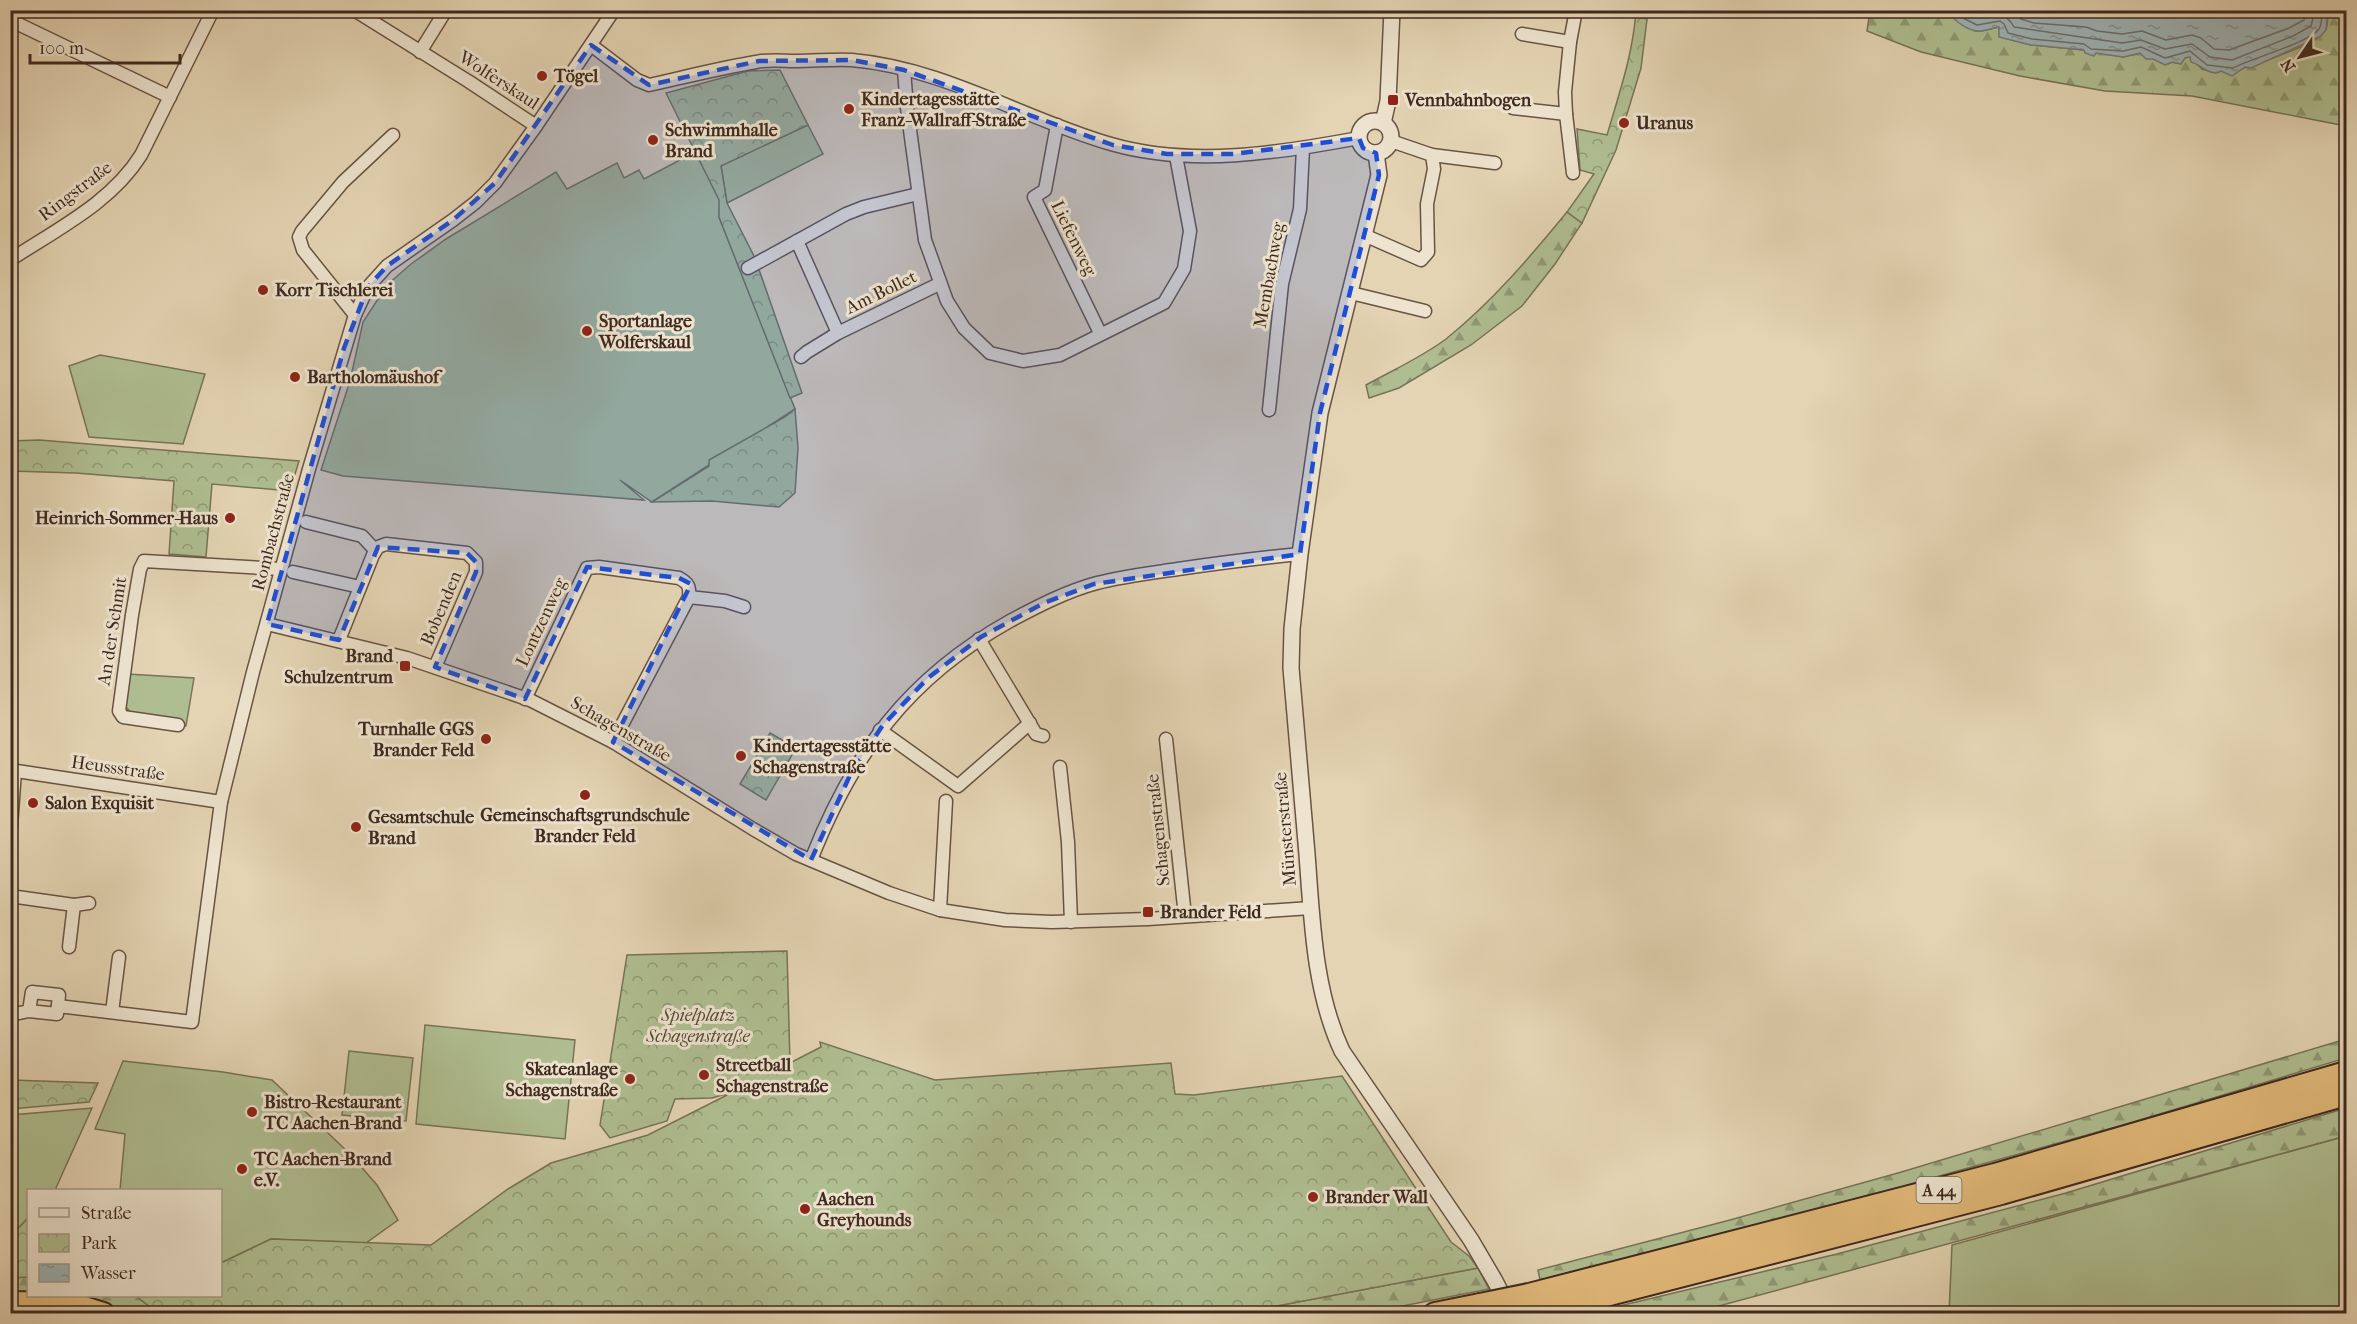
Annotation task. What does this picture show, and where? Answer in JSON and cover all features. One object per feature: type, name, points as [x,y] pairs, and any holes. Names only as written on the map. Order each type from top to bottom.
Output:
[{"type":"highway","name":"A 44","points":[[1532,1307],[2346,1073]]},
{"type":"highway","name":"A 44","points":[[1435,1314],[1480,1305],[1532,1307],[2001,1193],[2346,1094]]},
{"type":"highway","points":[[10,1303],[70,1304],[103,1314]]},
{"type":"highway","points":[[50,1304],[76,1314]]},
{"type":"street","name":"Ringstraße","points":[[10,260],[103,198],[130,173],[213,10]]},
{"type":"street","name":"Wolferskaul","points":[[354,10],[536,126],[614,10]]},
{"type":"street","points":[[420,52],[446,10]]},
{"type":"street","points":[[1383,123],[1388,101],[1392,10]]},
{"type":"street","points":[[1573,173],[1565,92],[1576,10]]},
{"type":"street","points":[[10,20],[170,97]]},
{"type":"street","points":[[1522,34],[1570,42]]},
{"type":"street","points":[[591,45],[637,80],[649,85],[759,61],[852,60],[904,70],[968,89],[1113,145],[1176,156],[1303,148],[1359,138]]},
{"type":"street","points":[[904,70],[925,240],[939,284],[964,328],[990,353],[1023,360],[1060,355],[1164,303],[1185,269],[1190,231],[1176,156]]},
{"type":"street","points":[[1513,108],[1566,114]]},
{"type":"street","points":[[1375,121],[1383,123],[1389,128],[1391,141],[1386,149],[1376,153],[1369,152],[1359,138],[1360,131],[1366,124],[1375,121]]},
{"type":"street","name":"Liefenweg","points":[[1057,125],[1046,190],[1034,197],[1100,333]]},
{"type":"street","name":"Rombachstraße","points":[[112,1012],[192,1022],[221,802],[267,624],[287,571],[355,315],[368,287],[404,252],[476,202],[495,183],[536,126]]},
{"type":"street","points":[[355,315],[303,250],[299,237],[343,182],[393,135]]},
{"type":"street","points":[[1391,141],[1432,154],[1495,163]]},
{"type":"street","name":"Membachweg","points":[[1269,410],[1282,284],[1300,209],[1303,148]]},
{"type":"street","name":"Münsterstraße","points":[[1376,153],[1379,175],[1320,413],[1292,629],[1291,668],[1311,908],[1321,982],[1333,1030],[1342,1051],[1471,1240],[1512,1314]]},
{"type":"street","points":[[1364,235],[1421,260],[1426,255],[1428,252],[1428,204],[1434,168],[1432,154]]},
{"type":"street","points":[[748,268],[834,220],[864,207],[918,194]]},
{"type":"street","name":"Am Bollet","points":[[797,240],[838,333]]},
{"type":"street","name":"Am Bollet","points":[[801,357],[838,333],[939,284]]},
{"type":"street","points":[[1351,292],[1425,311]]},
{"type":"street","points":[[306,522],[362,536],[375,550],[339,640]]},
{"type":"street","name":"Bobenden","points":[[375,550],[387,544],[462,552],[472,556],[476,562],[476,572],[435,667]]},
{"type":"street","points":[[812,860],[833,807],[851,772],[880,730],[928,678],[979,639],[1044,603],[1094,584],[1137,574],[1300,554]]},
{"type":"street","name":"An der Schmit","points":[[178,725],[123,717],[119,711],[132,615],[140,569],[144,561],[287,571]]},
{"type":"street","name":"Lontzenweg","points":[[525,699],[587,568],[599,567],[679,578],[687,583],[690,589],[689,597]]},
{"type":"street","points":[[287,571],[360,587]]},
{"type":"street","points":[[613,742],[689,597],[725,601],[744,607]]},
{"type":"street","name":"Schagenstraße","points":[[267,624],[339,640],[435,667],[525,699],[575,721],[613,742],[753,829],[812,860],[889,893],[940,910],[1005,920],[1071,922],[1311,908]]},
{"type":"street","points":[[979,639],[1036,734],[1043,736]]},
{"type":"street","points":[[880,730],[958,786],[1030,723]]},
{"type":"street","name":"Schagenstraße","points":[[1166,739],[1185,916]]},
{"type":"street","points":[[1060,767],[1068,842],[1071,922]]},
{"type":"street","points":[[10,840],[13,770]]},
{"type":"street","name":"Heussstraße","points":[[13,770],[221,802]]},
{"type":"street","points":[[940,910],[946,801]]},
{"type":"street","points":[[10,896],[74,905],[89,903]]},
{"type":"street","points":[[69,947],[74,905]]},
{"type":"street","points":[[58,1006],[112,1012],[119,957]]},
{"type":"street","points":[[10,1015],[29,1011],[57,1014],[59,995],[32,992],[29,1011]]},
{"type":"highlighted area","points":[[591,45],[649,85],[759,61],[852,60],[904,70],[1113,145],[1167,154],[1234,154],[1359,138],[1363,148],[1376,153],[1379,175],[1320,413],[1300,554],[1094,584],[1044,603],[981,637],[928,678],[883,725],[851,773],[811,860],[613,742],[691,584],[679,578],[587,567],[525,699],[435,667],[476,572],[476,562],[467,553],[378,547],[339,640],[267,624],[344,348],[368,287],[387,266],[453,220],[495,183]]},
{"type":"green space","points":[[1636,11],[1648,11],[1641,68],[1616,150],[1582,223],[1567,212],[1594,174],[1580,170],[1577,129],[1607,135],[1629,58]]},
{"type":"green space","points":[[1870,11],[1941,11],[1950,13],[1961,24],[1975,31],[1999,27],[2000,37],[2031,45],[2084,50],[2123,57],[2140,53],[2168,64],[2172,62],[2181,64],[2184,58],[2190,57],[2202,69],[2216,73],[2221,71],[2230,73],[2311,42],[2326,29],[2328,11],[2346,11],[2346,126],[2192,96],[2105,91],[2020,76],[1921,52],[1867,31]]},
{"type":"green space","points":[[780,70],[808,125],[721,166],[727,203],[755,258],[802,393],[790,398],[719,217],[719,200],[666,93],[748,71]]},
{"type":"green space","points":[[808,125],[823,154],[727,203],[721,165]]},
{"type":"green space","name":"Sportanlage Wolferskaul","points":[[695,152],[720,200],[719,217],[795,409],[652,502],[620,480],[644,500],[343,476],[321,470],[350,381],[363,322],[387,285],[411,264],[446,239],[556,172],[567,189],[617,163],[624,178],[639,170],[644,179]]},
{"type":"green space","points":[[1567,212],[1582,223],[1555,264],[1522,306],[1471,345],[1399,388],[1369,398],[1366,385],[1427,352],[1463,325],[1510,278]]},
{"type":"green space","points":[[100,355],[205,374],[183,444],[89,437],[69,366]]},
{"type":"green space","points":[[795,409],[798,448],[795,493],[779,507],[712,501],[652,502],[709,466],[709,460]]},
{"type":"green space","points":[[39,440],[299,461],[290,491],[212,484],[206,557],[169,554],[174,481],[76,473],[11,471],[11,441]]},
{"type":"green space","points":[[127,674],[194,678],[186,726],[135,717],[124,705]]},
{"type":"green space","points":[[770,733],[796,748],[766,800],[740,784]]},
{"type":"green space","name":"Spielplatz Schagenstraße","points":[[787,951],[790,1063],[821,1047],[820,1042],[935,1080],[1171,1063],[1175,1094],[1194,1095],[1342,1076],[1451,1242],[1469,1256],[1478,1268],[1234,1314],[159,1314],[137,1297],[222,1297],[222,1263],[271,1239],[431,1245],[508,1189],[551,1163],[648,1135],[733,1092],[712,1098],[675,1099],[667,1121],[610,1138],[600,1125],[627,955]]},
{"type":"green space","points":[[425,1025],[575,1040],[565,1139],[416,1124]]},
{"type":"green space","points":[[2346,1039],[2346,1058],[2123,1125],[1784,1219],[1540,1280],[1538,1270],[1898,1173]]},
{"type":"green space","points":[[349,1051],[413,1058],[406,1121],[342,1115]]},
{"type":"green space","name":"TC Aachen-Brand e.V.","points":[[123,1061],[272,1080],[349,1153],[377,1185],[398,1220],[366,1243],[271,1239],[222,1263],[222,1189],[120,1189],[125,1134],[95,1129]]},
{"type":"green space","points":[[11,1080],[98,1083],[89,1102],[11,1109]]},
{"type":"green space","points":[[92,1108],[55,1189],[27,1189],[27,1219],[11,1236],[11,1115]]},
{"type":"green space","points":[[2346,1108],[2346,1136],[1693,1313],[1590,1313],[1837,1254],[2066,1193]]},
{"type":"green space","points":[[2346,1136],[2346,1313],[1949,1314],[1952,1245]]},
{"type":"green space","points":[[27,1219],[27,1277],[11,1278],[11,1236]]},
{"type":"green space","points":[[1478,1268],[1489,1289],[1367,1313],[1234,1314]]},
{"type":"green space","points":[[27,1277],[27,1297],[137,1297],[159,1313],[114,1313],[100,1307],[11,1297],[11,1278]]},
{"type":"water","points":[[1941,11],[2328,11],[2326,30],[2321,36],[2251,68],[2245,67],[2232,76],[2221,71],[2210,72],[2191,62],[2190,57],[2185,58],[2181,64],[2172,62],[2165,65],[2153,59],[2146,59],[2140,53],[2123,57],[2096,53],[2094,56],[2085,53],[2084,50],[2031,45],[1999,37],[1999,27],[1981,31],[1967,28],[1950,13]]},
{"type":"place","name":"Tögel","points":[[542,76]]},
{"type":"place","name":"Vennbahnbogen","points":[[1393,100]]},
{"type":"place","name":"Kindertagesstätte Franz-Wallraff-Straße","points":[[849,109]]},
{"type":"place","name":"Uranus","points":[[1624,123]]},
{"type":"place","name":"Schwimmhalle Brand","points":[[653,140]]},
{"type":"place","name":"Korr Tischlerei","points":[[263,290]]},
{"type":"place","name":"Sportanlage Wolferskaul","points":[[587,331]]},
{"type":"place","name":"Bartholomäushof","points":[[295,377]]},
{"type":"place","name":"Heinrich-Sommer-Haus","points":[[230,518]]},
{"type":"place","name":"Brand Schulzentrum","points":[[405,666]]},
{"type":"place","name":"Turnhalle GGS Brander Feld","points":[[486,739]]},
{"type":"place","name":"Kindertagesstätte Schagenstraße","points":[[741,756]]},
{"type":"place","name":"Gemeinschaftsgrundschule Brander Feld","points":[[585,795]]},
{"type":"place","name":"Salon Exquisit","points":[[33,803]]},
{"type":"place","name":"Gesamtschule Brand","points":[[356,827]]},
{"type":"place","name":"Brander Feld","points":[[1148,912]]},
{"type":"place","name":"Streetball Schagenstraße","points":[[704,1075]]},
{"type":"place","name":"Skateanlage Schagenstraße","points":[[630,1079]]},
{"type":"place","name":"Bistro-Restaurant TC Aachen-Brand","points":[[252,1112]]},
{"type":"place","name":"TC Aachen-Brand e.V.","points":[[242,1169]]},
{"type":"place","name":"Brander Wall","points":[[1313,1197]]},
{"type":"place","name":"Aachen Greyhounds","points":[[805,1209]]}]
